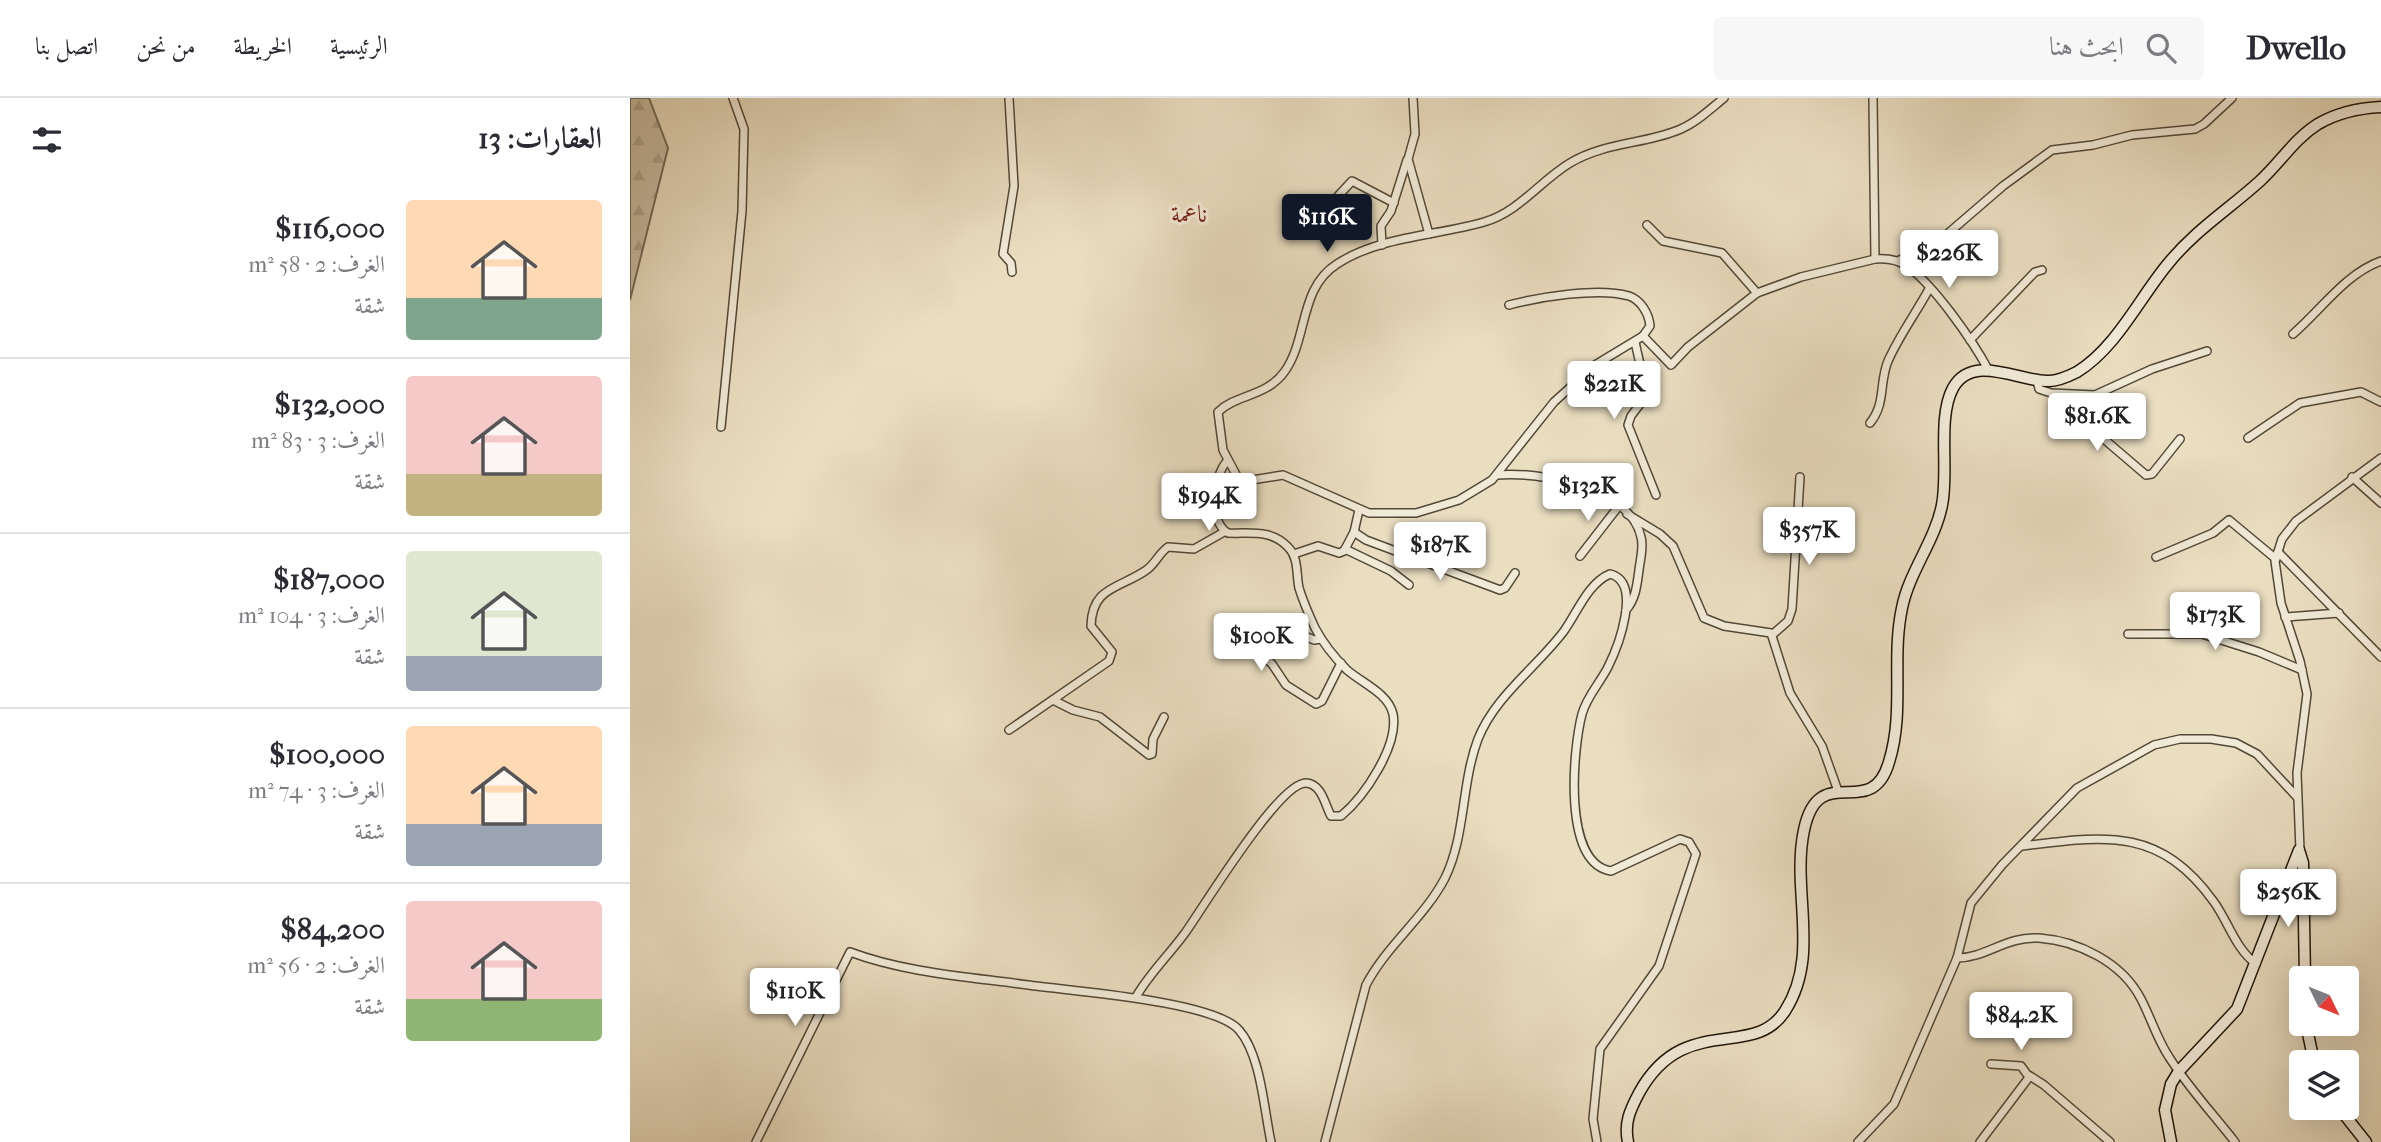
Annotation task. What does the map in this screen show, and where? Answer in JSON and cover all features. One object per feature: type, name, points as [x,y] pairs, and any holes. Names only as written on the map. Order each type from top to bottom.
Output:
[{"type":"street","points":[[721,427],[742,211],[744,129],[733,98]]},
{"type":"street","points":[[1009,98],[1014,186],[1003,254],[1012,263],[1012,272]]},
{"type":"street","points":[[1382,245],[1381,226],[1394,203],[1415,134],[1413,98]]},
{"type":"street","points":[[1509,306],[1563,296],[1629,296],[1640,304],[1650,319],[1648,331],[1643,336],[1595,365],[1554,402],[1497,475],[1477,490],[1432,509],[1383,515],[1359,509],[1283,475],[1240,482],[1227,461],[1221,441],[1218,412],[1224,406],[1271,386],[1284,373],[1314,288],[1321,276],[1351,256],[1382,245],[1501,216],[1576,160],[1598,150],[1675,132],[1698,120],[1724,98]]},
{"type":"street","points":[[1873,98],[1875,259]]},
{"type":"street","points":[[1898,261],[1945,236],[2003,186],[2052,150],[2093,145],[2132,135],[2195,129],[2232,98]]},
{"type":"street","points":[[1628,1142],[1626,1126],[1630,1111],[1648,1077],[1666,1058],[1691,1044],[1766,1030],[1788,1006],[1799,981],[1804,946],[1800,857],[1804,831],[1810,809],[1816,800],[1838,791],[1867,792],[1880,783],[1885,774],[1898,714],[1900,616],[1904,597],[1942,505],[1949,400],[1958,381],[1989,372],[2012,373],[2037,380],[2053,381],[2065,377],[2092,359],[2190,238],[2259,182],[2316,125],[2350,111],[2381,107]]},
{"type":"street","points":[[1408,159],[1429,234]]},
{"type":"street","points":[[1327,208],[1352,181],[1394,203]]},
{"type":"street","points":[[1647,225],[1663,241],[1723,253],[1757,293]]},
{"type":"street","points":[[1643,336],[1671,365],[1688,347],[1757,293],[1801,277],[1875,259],[1898,261],[1908,267],[1929,289],[1970,340],[1989,372]]},
{"type":"street","points":[[2293,334],[2321,310],[2352,275],[2381,261]]},
{"type":"street","points":[[1970,340],[2035,272],[2042,270]]},
{"type":"street","points":[[1870,423],[1883,397],[1882,379],[1887,363],[1929,289]]},
{"type":"street","points":[[1635,342],[1647,395],[1631,416],[1628,425],[1657,495]]},
{"type":"street","points":[[2037,380],[2039,389],[2045,392],[2095,395],[2152,369],[2207,351]]},
{"type":"street","points":[[2248,438],[2300,403],[2361,392],[2381,402]]},
{"type":"street","points":[[2095,395],[2098,402],[2089,421],[2091,428],[2146,475],[2152,474],[2180,439]]},
{"type":"street","points":[[2305,966],[2303,863],[2297,797],[2298,754],[2306,702],[2302,670],[2275,574],[2277,555],[2284,535],[2296,521],[2381,458]]},
{"type":"street","points":[[1224,532],[1218,520],[1215,503],[1221,470],[1227,461]]},
{"type":"street","points":[[1497,475],[1527,474],[1569,481],[1618,507],[1660,534],[1674,547],[1704,618],[1730,627],[1766,630],[1772,635],[1790,693],[1822,746],[1838,791]]},
{"type":"street","points":[[1772,635],[1788,621],[1792,609],[1800,477]]},
{"type":"street","points":[[2352,477],[2381,503]]},
{"type":"street","points":[[1580,556],[1618,507]]},
{"type":"street","points":[[1294,554],[1318,546],[1339,553],[1345,549],[1354,532],[1359,509]]},
{"type":"street","points":[[1597,1142],[1593,1123],[1600,1049],[1659,966],[1695,859],[1692,845],[1680,839],[1623,867],[1604,870],[1588,857],[1581,841],[1574,793],[1580,726],[1588,700],[1612,657],[1626,610],[1635,594],[1642,541],[1627,514]]},
{"type":"street","points":[[2156,557],[2213,533],[2229,520],[2277,555],[2381,657]]},
{"type":"street","points":[[1009,730],[1102,667],[1112,655],[1091,626],[1094,604],[1102,594],[1149,569],[1168,547],[1194,549],[1224,532],[1270,535],[1294,554],[1299,588],[1321,639],[1340,663],[1377,692],[1392,711],[1390,734],[1377,773],[1362,796],[1337,817],[1331,816],[1319,790],[1310,784],[1302,783],[1285,795],[1237,855],[1190,925],[1136,997]]},
{"type":"street","points":[[1354,532],[1366,540],[1500,590],[1505,588],[1515,573]]},
{"type":"street","points":[[1345,549],[1391,571],[1409,584]]},
{"type":"street","points":[[1325,1142],[1366,985],[1383,958],[1429,905],[1451,867],[1470,766],[1484,727],[1496,708],[1556,642],[1599,580],[1610,574],[1621,580],[1626,610]]},
{"type":"street","points":[[2285,617],[2339,613]]},
{"type":"street","points":[[1321,639],[1314,640],[1276,623],[1253,647],[1272,664],[1286,685],[1316,704],[1322,701],[1340,663]]},
{"type":"street","points":[[2127,634],[2188,632],[2210,636],[2302,670]]},
{"type":"street","points":[[1053,700],[1073,710],[1097,715],[1149,755],[1152,754],[1153,739],[1164,717]]},
{"type":"street","points":[[1858,1142],[1894,1104],[1956,958],[1971,903],[2077,788],[2138,752],[2176,739],[2211,739],[2245,747],[2263,759],[2297,797]]},
{"type":"street","points":[[2021,846],[2099,838],[2130,843],[2165,855],[2194,874],[2221,912],[2238,945],[2256,964]]},
{"type":"street","points":[[2171,1142],[2166,1121],[2166,1105],[2171,1084],[2179,1070],[2237,1009],[2256,964],[2293,858],[2300,850]]},
{"type":"street","points":[[1956,958],[1970,957],[2006,941],[2026,938],[2061,941],[2085,949],[2134,986],[2165,1049],[2235,1142]]},
{"type":"street","points":[[756,1142],[845,958],[850,953],[907,967],[1136,997],[1209,1014],[1235,1026],[1250,1049],[1271,1142]]},
{"type":"street","points":[[1990,1065],[2021,1066],[2029,1077],[2044,1085],[2110,1142]]},
{"type":"street","points":[[1980,1142],[2029,1077]]},
{"type":"street","points":[[2349,1120],[2366,1142]]},
{"type":"green space","points":[[630,98],[649,98],[668,148],[630,300]]},
{"type":"district","name":"ناعمة","points":[[1189,214]]}]
